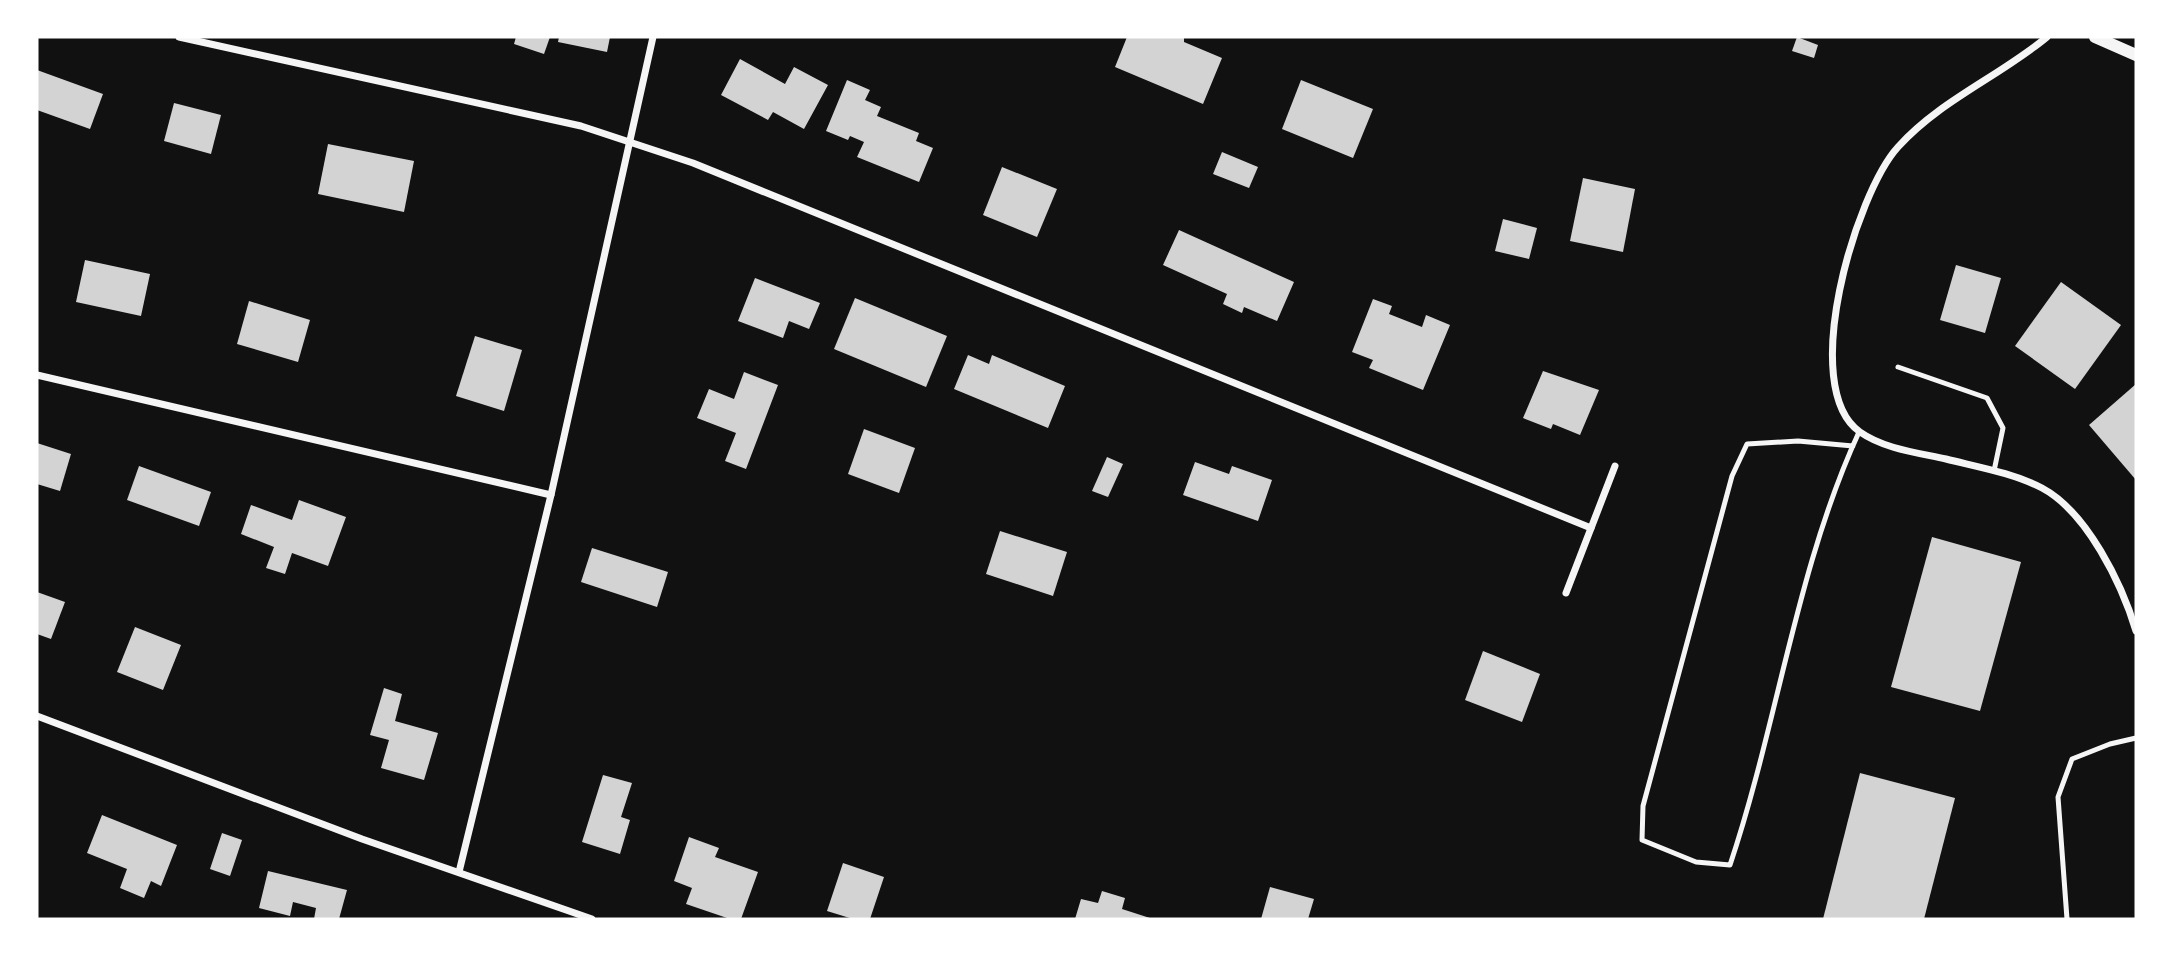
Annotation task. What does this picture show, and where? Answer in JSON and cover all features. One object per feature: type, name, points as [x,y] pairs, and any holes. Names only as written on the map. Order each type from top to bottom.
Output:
[{"type":"street","points":[[180,37],[581,126],[693,163],[1591,528]]},
{"type":"street","points":[[459,872],[551,495],[653,37]]},
{"type":"street","points":[[2047,37],[2022,57],[1926,121],[1882,165],[1871,188],[1850,250],[1833,333],[1834,377],[1839,403],[1859,432],[1909,451],[1994,471],[2043,489],[2068,509],[2114,574],[2136,631]]},
{"type":"street","points":[[2095,37],[2136,55]]},
{"type":"street","points":[[37,375],[551,495]]},
{"type":"street","points":[[1566,593],[1615,466]]},
{"type":"street","points":[[37,716],[592,919]]},
{"type":"lane","points":[[1898,367],[1987,398],[2003,428],[1994,471]]},
{"type":"lane","points":[[1853,446],[1798,441],[1747,444],[1732,476],[1643,806],[1642,839],[1696,862],[1730,865],[1757,779],[1822,526],[1859,432]]},
{"type":"lane","points":[[2067,919],[2058,797],[2072,759],[2136,738]]},
{"type":"building","points":[[516,37],[550,37],[544,54],[514,44]]},
{"type":"building","points":[[559,37],[610,37],[607,52],[558,42]]},
{"type":"building","points":[[1127,37],[1184,37],[1184,42],[1222,58],[1203,104],[1115,67]]},
{"type":"building","points":[[1797,37],[1818,45],[1814,58],[1792,51]]},
{"type":"building","points":[[740,59],[785,84],[794,67],[828,85],[804,129],[773,112],[768,120],[721,95]]},
{"type":"building","points":[[37,70],[103,94],[90,129],[37,110]]},
{"type":"building","points":[[847,80],[870,90],[865,100],[881,107],[877,116],[919,133],[916,141],[933,148],[919,182],[857,157],[864,142],[850,136],[848,140],[826,131]]},
{"type":"building","points":[[1301,80],[1373,109],[1353,158],[1282,129]]},
{"type":"building","points":[[174,103],[221,115],[211,154],[164,141]]},
{"type":"building","points":[[328,144],[414,161],[404,212],[318,194]]},
{"type":"building","points":[[1222,152],[1258,167],[1249,188],[1213,174]]},
{"type":"building","points":[[1002,167],[1057,189],[1037,237],[983,215]]},
{"type":"building","points":[[1583,178],[1635,189],[1623,252],[1570,241]]},
{"type":"building","points":[[1503,219],[1537,228],[1529,259],[1495,251]]},
{"type":"building","points":[[1179,230],[1294,282],[1277,321],[1244,307],[1242,313],[1223,304],[1227,294],[1163,265]]},
{"type":"building","points":[[85,260],[150,274],[141,316],[76,302]]},
{"type":"building","points":[[1956,265],[2001,278],[1985,333],[1940,320]]},
{"type":"building","points":[[755,278],[820,303],[809,329],[789,321],[783,338],[738,321]]},
{"type":"building","points":[[2061,282],[2121,325],[2075,389],[2015,346]]},
{"type":"building","points":[[855,298],[947,336],[926,387],[834,349]]},
{"type":"building","points":[[1373,299],[1392,306],[1389,314],[1422,327],[1426,315],[1450,325],[1423,390],[1369,368],[1373,360],[1352,352]]},
{"type":"building","points":[[249,301],[310,320],[298,362],[237,344]]},
{"type":"building","points":[[475,336],[522,350],[504,411],[456,396]]},
{"type":"building","points":[[968,355],[989,364],[992,355],[1065,386],[1048,428],[954,389]]},
{"type":"building","points":[[1543,371],[1599,390],[1580,435],[1553,424],[1551,429],[1523,418]]},
{"type":"building","points":[[744,372],[778,385],[746,469],[725,461],[736,433],[697,418],[709,389],[734,399]]},
{"type":"building","points":[[2136,384],[2136,480],[2089,425]]},
{"type":"building","points":[[864,429],[915,448],[899,493],[848,474]]},
{"type":"building","points":[[37,443],[71,454],[60,491],[37,484]]},
{"type":"building","points":[[1107,457],[1123,464],[1108,497],[1092,491]]},
{"type":"building","points":[[1195,462],[1229,474],[1232,466],[1272,480],[1258,521],[1183,495]]},
{"type":"building","points":[[139,466],[211,492],[199,526],[127,500]]},
{"type":"building","points":[[299,500],[346,517],[328,566],[292,553],[285,574],[266,568],[274,547],[241,534],[251,505],[292,520]]},
{"type":"building","points":[[1000,531],[1067,552],[1053,596],[986,574]]},
{"type":"building","points":[[1932,537],[2021,562],[1980,711],[1891,687]]},
{"type":"building","points":[[592,548],[668,572],[657,607],[581,582]]},
{"type":"building","points":[[37,592],[65,602],[51,639],[37,634]]},
{"type":"building","points":[[135,627],[181,645],[163,690],[117,672]]},
{"type":"building","points":[[1483,651],[1540,674],[1522,722],[1465,700]]},
{"type":"building","points":[[384,688],[402,694],[395,721],[438,733],[424,780],[381,768],[389,740],[370,735]]},
{"type":"building","points":[[1860,773],[1955,798],[1924,919],[1823,919]]},
{"type":"building","points":[[603,775],[632,783],[621,817],[630,820],[620,854],[582,842]]},
{"type":"building","points":[[102,815],[177,845],[161,886],[151,881],[144,898],[120,888],[127,869],[87,853]]},
{"type":"building","points":[[222,833],[242,840],[230,876],[210,869]]},
{"type":"building","points":[[689,837],[719,848],[715,857],[758,872],[741,919],[730,919],[686,904],[692,888],[674,881]]},
{"type":"building","points":[[843,863],[884,877],[870,919],[853,919],[827,911]]},
{"type":"building","points":[[268,871],[347,890],[339,919],[314,919],[316,908],[293,902],[290,916],[259,908]]},
{"type":"building","points":[[1270,887],[1314,899],[1308,919],[1261,919]]},
{"type":"building","points":[[1102,891],[1125,898],[1122,909],[1153,919],[1075,919],[1081,899],[1098,903]]}]
